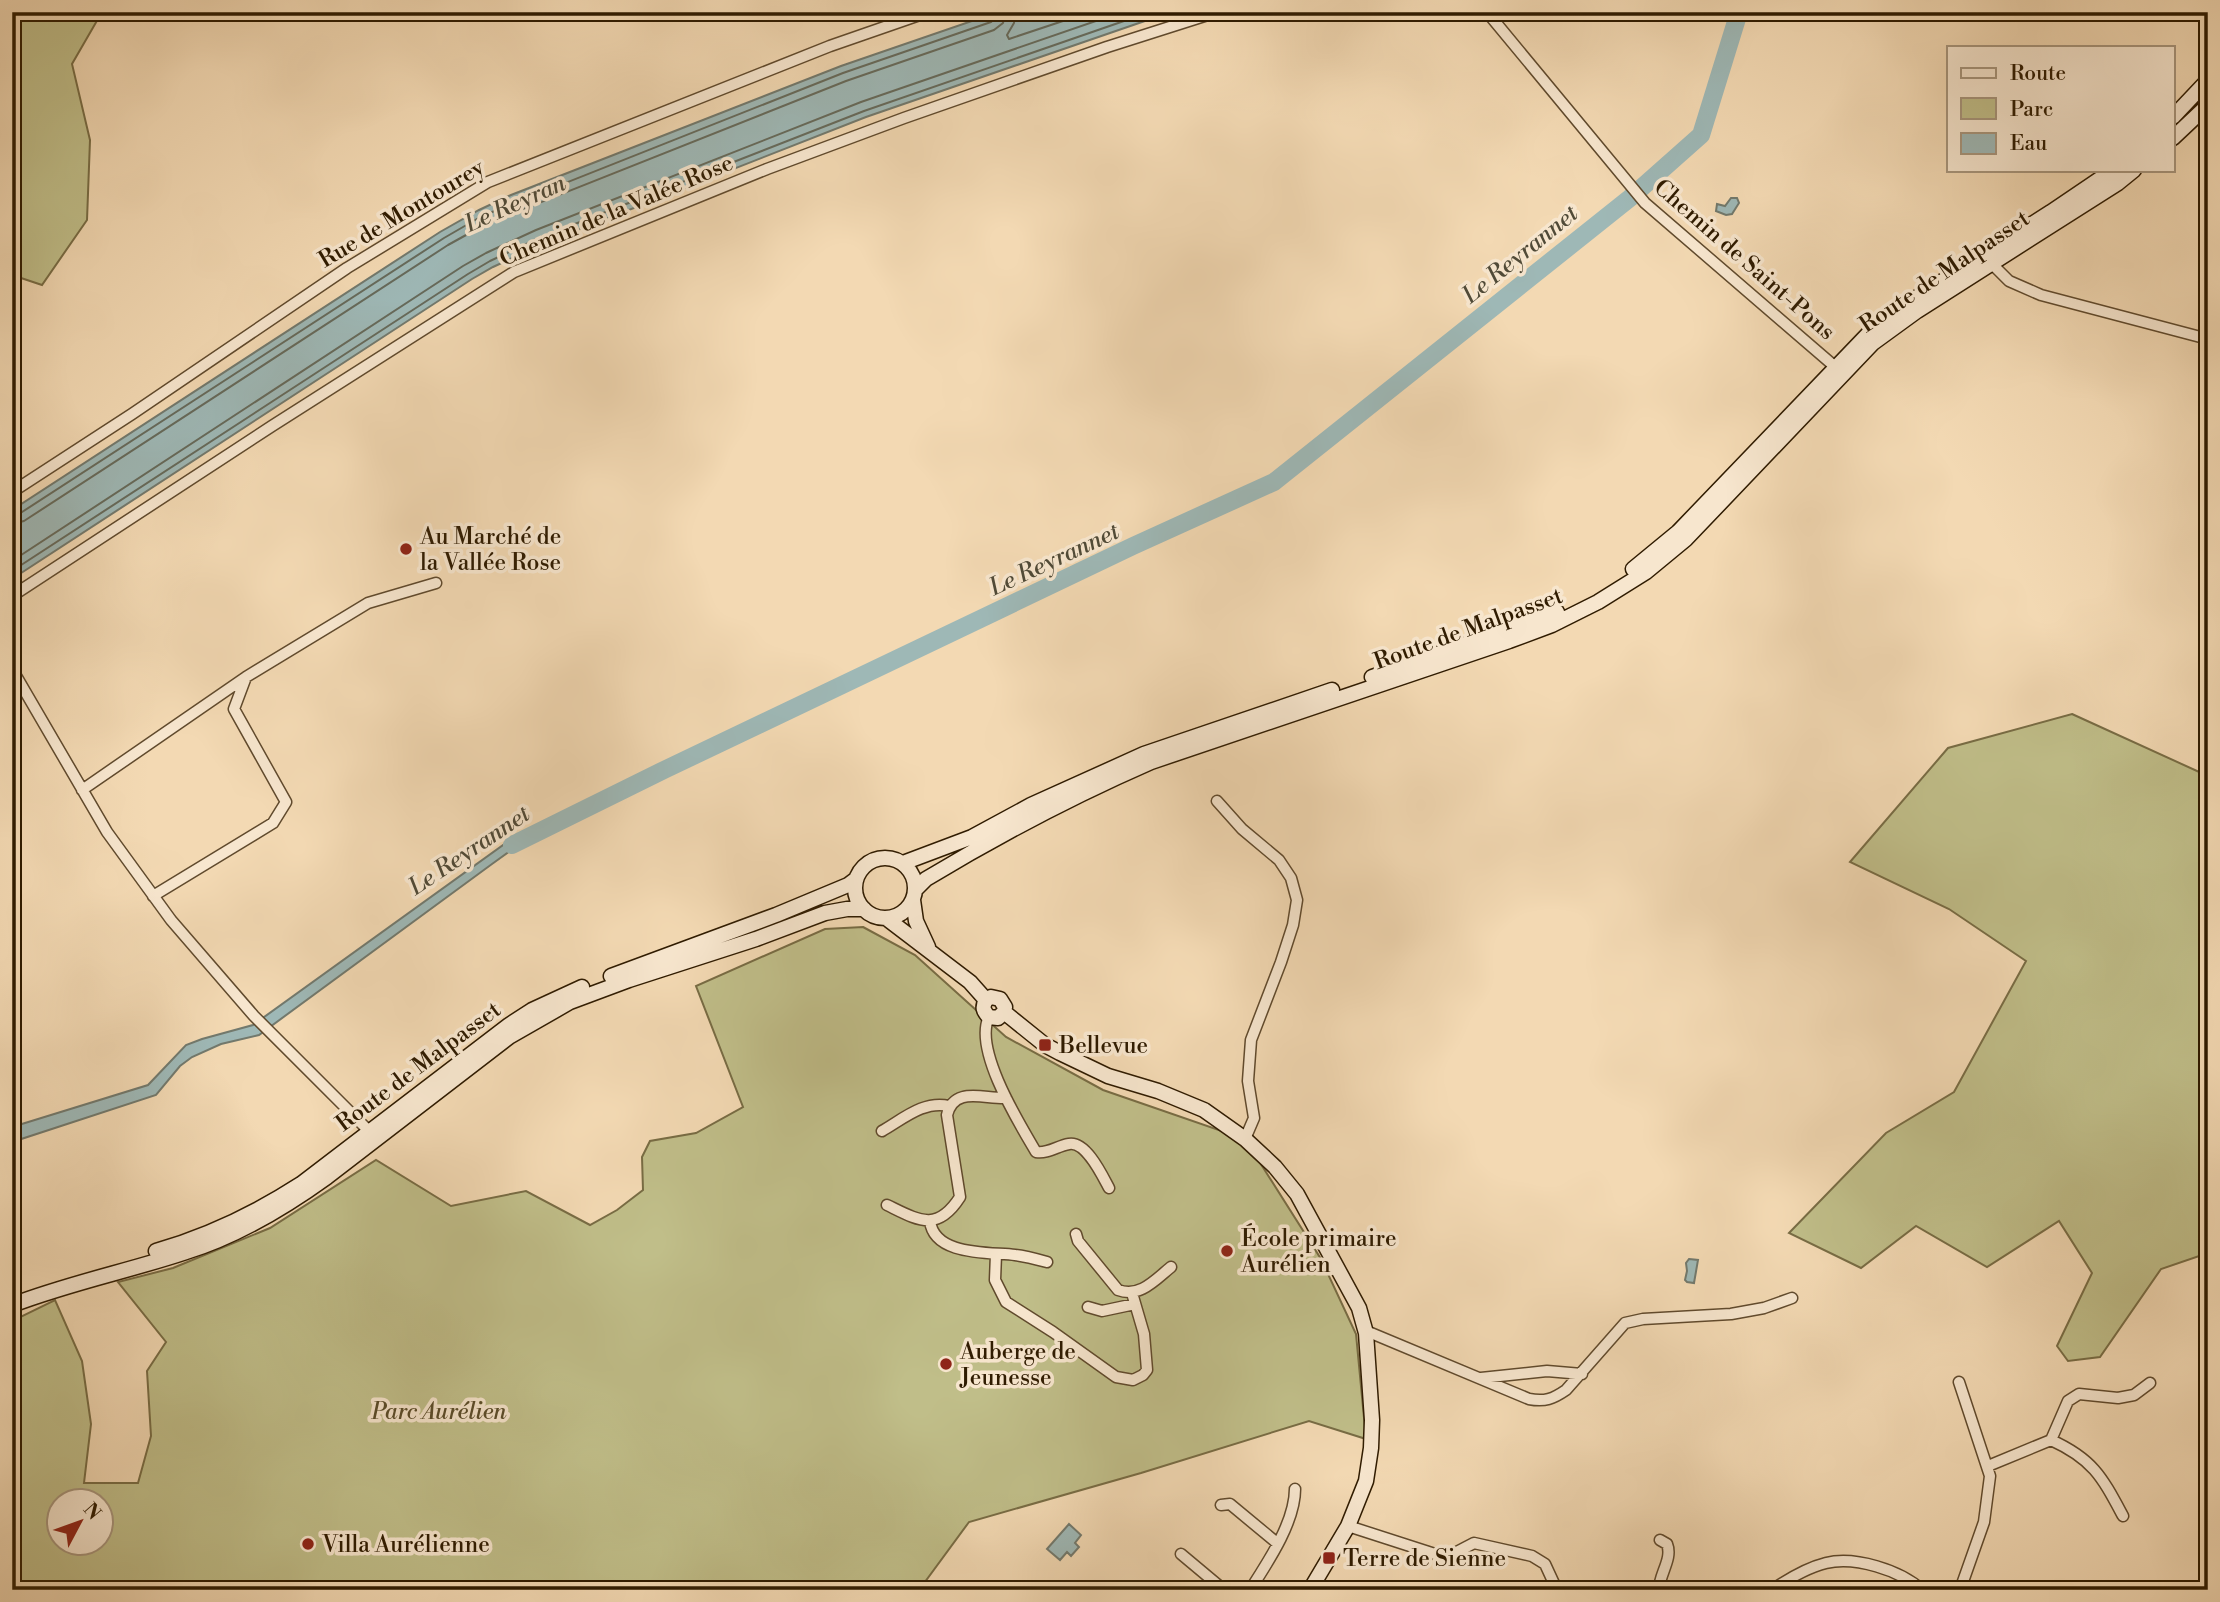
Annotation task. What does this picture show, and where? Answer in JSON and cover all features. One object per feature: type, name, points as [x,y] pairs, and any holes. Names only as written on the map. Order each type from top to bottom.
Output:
[{"type":"main road","points":[[2174,116],[2208,80]]},
{"type":"main road","points":[[2174,137],[2208,105]]},
{"type":"main road","name":"Route de Malpasset","points":[[914,895],[926,878],[1037,816],[1151,762],[1509,641],[1552,625],[1598,602],[1646,572],[1686,539],[1870,332],[1910,302],[2110,172]]},
{"type":"main road","name":"Route de Malpasset","points":[[903,863],[972,836],[1031,805],[1144,754],[1548,616],[1592,595],[1640,565],[1678,532],[1839,370],[1873,343],[1917,311],[2132,172]]},
{"type":"main road","points":[[914,895],[906,909],[897,915],[886,918],[874,916],[864,909],[857,899],[856,879],[865,865],[873,860],[883,858],[903,863],[914,880],[916,921],[933,954]]},
{"type":"main road","name":"Route de Malpasset","points":[[12,1305],[185,1242],[267,1205],[301,1184],[509,1025],[543,1004],[583,986],[776,915],[848,885],[856,879]]},
{"type":"main road","name":"Route de Malpasset","points":[[12,1295],[187,1252],[260,1221],[299,1198],[509,1037],[570,1002],[825,914],[847,909],[864,909]]},
{"type":"main road","points":[[886,918],[971,982],[986,1000]]},
{"type":"main road","points":[[1004,1012],[998,1018],[989,1017],[983,1006],[991,997],[1000,999],[1004,1012],[1060,1053],[1108,1076],[1158,1091],[1204,1110],[1245,1139],[1275,1167],[1297,1194],[1359,1308],[1366,1333],[1372,1420],[1366,1481],[1348,1526],[1310,1590]]},
{"type":"street","name":"Rue de Montourey","points":[[12,492],[347,268],[488,182],[830,46],[928,12]]},
{"type":"street","name":"Chemin de la Valée Rose","points":[[12,596],[514,272],[767,169],[904,118],[1107,47],[1217,12]]},
{"type":"street","name":"Chemin de Saint-Pons","points":[[1487,12],[1645,203],[1839,370]]},
{"type":"street","points":[[1992,264],[2009,281],[2041,295],[2208,339]]},
{"type":"street","points":[[82,790],[246,677],[368,603],[436,583]]},
{"type":"street","points":[[12,669],[107,832],[171,920],[254,1016],[369,1131]]},
{"type":"street","points":[[153,896],[272,823],[286,802],[234,709],[246,677]]},
{"type":"street","points":[[1217,801],[1249,836],[1279,860],[1291,878],[1297,900],[1282,962],[1251,1040],[1248,1081],[1254,1118],[1245,1139]]},
{"type":"street","points":[[989,1017],[984,1026],[985,1042],[1006,1098],[1036,1152],[1043,1153],[1070,1144],[1077,1145],[1089,1156],[1109,1188]]},
{"type":"street","points":[[887,1205],[919,1220],[930,1221],[948,1211],[960,1197],[947,1115],[953,1100],[962,1096],[1006,1098]]},
{"type":"street","points":[[882,1131],[930,1105],[950,1106]]},
{"type":"street","points":[[930,1221],[931,1228],[945,1243],[973,1253],[1018,1255],[1047,1262]]},
{"type":"street","points":[[996,1254],[995,1280],[1006,1302],[1116,1377],[1133,1380],[1147,1370],[1144,1334],[1133,1298],[1118,1290],[1078,1241],[1076,1234]]},
{"type":"street","points":[[1088,1307],[1102,1311],[1133,1298],[1171,1267]]},
{"type":"street","points":[[1366,1333],[1529,1399],[1543,1401],[1555,1398],[1566,1390],[1625,1324],[1643,1319],[1731,1314],[1764,1308],[1792,1298]]},
{"type":"street","points":[[1480,1378],[1547,1371],[1582,1374]]},
{"type":"street","points":[[1959,1382],[1990,1476],[1984,1522],[1960,1590]]},
{"type":"street","points":[[1988,1465],[2051,1440],[2068,1401],[2079,1394],[2118,1398],[2134,1395],[2150,1383]]},
{"type":"street","points":[[2051,1440],[2072,1449],[2103,1478],[2123,1517]]},
{"type":"street","points":[[1250,1590],[1277,1543],[1295,1504],[1295,1489]]},
{"type":"street","points":[[1221,1505],[1230,1504],[1277,1543]]},
{"type":"street","points":[[1348,1526],[1441,1556],[1449,1556],[1474,1543],[1532,1556],[1545,1564],[1557,1590]]},
{"type":"street","points":[[1660,1540],[1667,1544],[1670,1551],[1659,1583],[1660,1590]]},
{"type":"street","points":[[1181,1554],[1224,1590]]},
{"type":"street","points":[[1772,1590],[1809,1569],[1828,1562],[1864,1563],[1899,1573],[1922,1590]]},
{"type":"green space","points":[[12,12],[102,12],[72,64],[90,140],[87,220],[42,285],[12,275]]},
{"type":"green space","points":[[2072,714],[2208,776],[2208,1253],[2161,1269],[2100,1357],[2068,1361],[2057,1346],[2092,1273],[2059,1221],[1987,1267],[1916,1226],[1861,1268],[1789,1233],[1886,1133],[1954,1092],[2026,961],[1949,909],[1850,862],[1948,748]]},
{"type":"green space","name":"Parc Aurélien","points":[[863,927],[915,955],[1006,1037],[1103,1090],[1245,1139],[1321,1259],[1356,1334],[1366,1439],[1309,1421],[969,1522],[919,1590],[12,1590],[12,1321],[55,1300],[82,1361],[91,1424],[84,1483],[138,1483],[151,1436],[147,1371],[166,1342],[118,1282],[173,1268],[270,1228],[376,1160],[451,1206],[526,1191],[590,1225],[617,1210],[643,1190],[642,1157],[650,1141],[696,1133],[743,1107],[696,986],[825,929]]},
{"type":"water","name":"Le Reyran","points":[[998,12],[1171,12],[866,117],[542,244],[493,267],[12,579],[12,510],[440,232],[511,195],[841,66]]},
{"type":"water","points":[[1731,198],[1737,198],[1739,203],[1732,214],[1716,211],[1717,204],[1725,206]]},
{"type":"water","name":"Le Reyrannet","points":[[531,832],[534,838],[525,840],[259,1035],[221,1044],[192,1057],[180,1066],[156,1095],[12,1142],[12,1127],[148,1085],[186,1045],[253,1025],[517,835]]},
{"type":"water","points":[[1689,1259],[1698,1260],[1694,1283],[1685,1280],[1686,1263]]},
{"type":"water","points":[[1069,1524],[1081,1535],[1075,1543],[1079,1547],[1071,1556],[1067,1552],[1060,1560],[1047,1549]]},
{"type":"waterway","name":"Le Reyrannet","points":[[512,845],[1133,546],[1274,482],[1630,198],[1701,135],[1739,12]]},
{"type":"place","name":"Au Marché de la Vallée Rose","points":[[406,549]]},
{"type":"place","name":"Bellevue","points":[[1045,1045]]},
{"type":"place","name":"École primaire Aurélien","points":[[1227,1251]]},
{"type":"place","name":"Auberge de Jeunesse","points":[[946,1364]]},
{"type":"place","name":"Villa Aurélienne","points":[[308,1544]]},
{"type":"place","name":"Terre de Sienne","points":[[1329,1558]]}]
